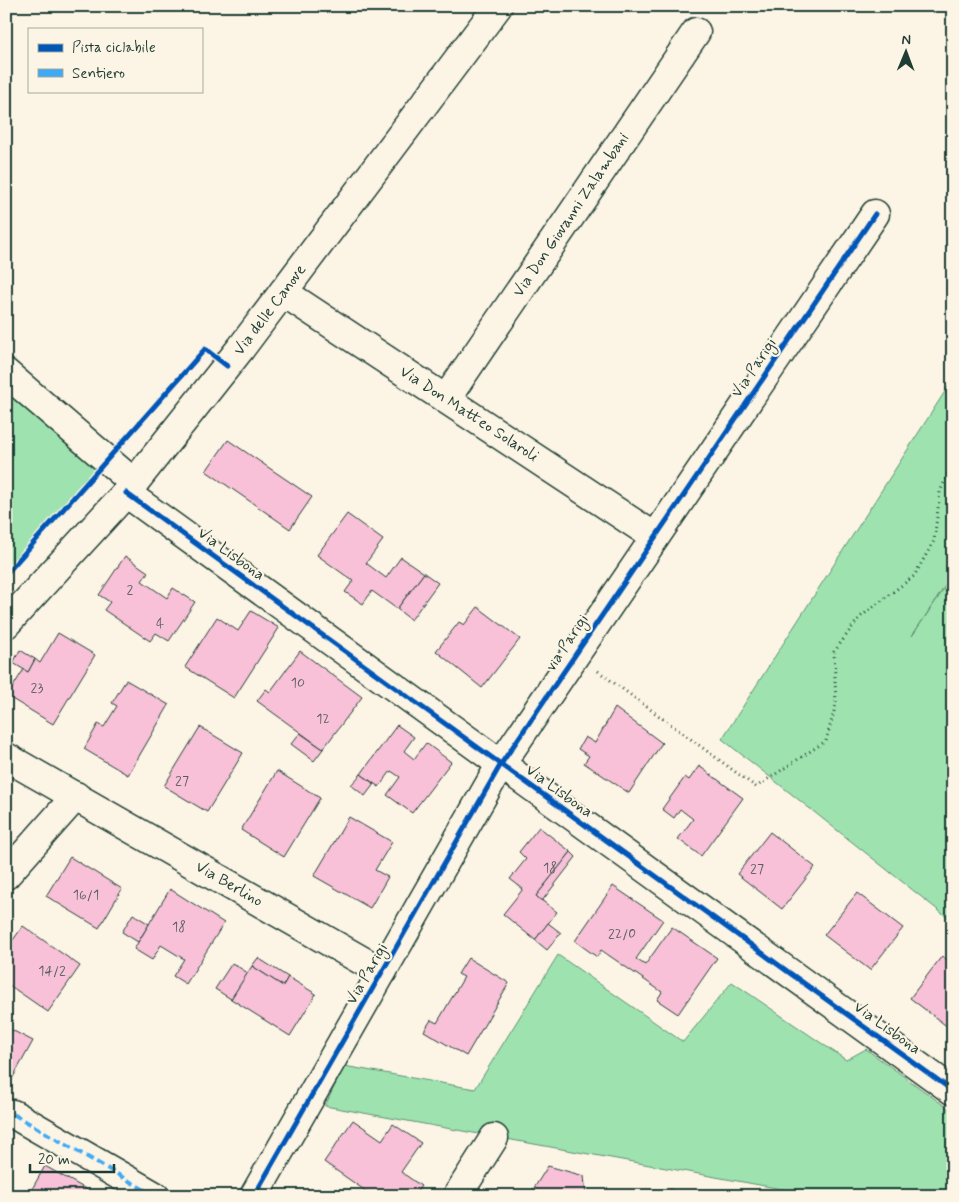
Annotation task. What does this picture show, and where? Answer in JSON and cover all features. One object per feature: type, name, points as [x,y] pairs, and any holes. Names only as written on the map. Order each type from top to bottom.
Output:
[{"type":"street","name":"Via delle Canove","points":[[6,624],[130,488],[284,292],[498,6]]},
{"type":"street","name":"Via Don Giovanni Zalambani","points":[[446,399],[696,32]]},
{"type":"street","name":"Via Parigi","points":[[655,536],[874,214]]},
{"type":"street","name":"Via Don Matteo Solaroli","points":[[284,292],[655,536]]},
{"type":"street","name":"Via Lisbona","points":[[6,373],[130,488],[501,764],[953,1091]]},
{"type":"street","name":"via Parigi","points":[[501,764],[655,536]]},
{"type":"street","name":"Via Berlino","points":[[6,757],[382,972]]},
{"type":"street","name":"Via Parigi","points":[[254,1196],[501,764]]},
{"type":"street","points":[[6,875],[76,796]]},
{"type":"street","points":[[13,1114],[155,1196]]},
{"type":"street","points":[[457,1196],[494,1138]]},
{"type":"path","points":[[575,654],[756,787],[826,741],[836,704],[834,652],[858,618],[914,576],[934,541],[940,492],[953,461]]},
{"type":"green space","points":[[6,373],[108,460],[6,574]]},
{"type":"green space","points":[[953,379],[953,574],[912,636],[953,576],[953,922],[722,739]]},
{"type":"green space","points":[[558,955],[683,1042],[732,982],[846,1060],[866,1049],[953,1112],[953,1196],[820,1196],[325,1106],[344,1066],[475,1089]]},
{"type":"building","points":[[228,440],[312,497],[290,529],[206,471]]},
{"type":"building","points":[[347,514],[383,540],[366,563],[386,578],[401,557],[424,573],[397,609],[372,591],[363,604],[345,592],[353,581],[317,555]]},
{"type":"building","points":[[125,556],[148,572],[142,581],[167,598],[173,588],[195,602],[169,641],[156,633],[150,641],[104,610],[110,602],[99,595]]},
{"type":"building","points":[[424,573],[438,583],[411,620],[397,609]]},
{"type":"building","points":[[478,607],[520,639],[482,688],[436,651],[459,622],[464,625]]},
{"type":"building","points":[[251,611],[279,628],[234,698],[185,667],[217,617],[238,631]]},
{"type":"building","points":[[58,633],[95,655],[53,724],[7,696],[24,669],[28,672],[35,659],[40,663]]},
{"type":"building","points":[[20,650],[35,659],[28,672],[13,663]]},
{"type":"building","points":[[300,651],[362,697],[323,749],[257,701],[266,689],[270,692]]},
{"type":"building","points":[[126,680],[169,705],[128,775],[84,749],[98,724],[104,727],[117,706],[112,703]]},
{"type":"building","points":[[615,708],[662,743],[629,793],[584,763],[589,756],[578,749],[585,737],[595,743]]},
{"type":"building","points":[[397,725],[414,737],[404,751],[414,759],[426,743],[451,762],[412,813],[387,795],[400,777],[391,771],[379,787],[361,774]]},
{"type":"building","points":[[200,727],[243,753],[207,812],[164,786]]},
{"type":"building","points":[[300,733],[323,749],[314,761],[291,744]]},
{"type":"building","points":[[699,766],[743,798],[701,856],[678,839],[693,819],[680,809],[674,818],[662,809],[685,777],[689,780]]},
{"type":"building","points":[[277,771],[320,798],[284,857],[241,830]]},
{"type":"building","points":[[361,774],[374,784],[365,796],[351,785]]},
{"type":"building","points":[[349,817],[392,842],[375,870],[388,877],[370,908],[314,876]]},
{"type":"building","points":[[539,827],[571,852],[536,896],[557,912],[535,940],[503,914],[523,889],[510,879],[526,859],[519,852]]},
{"type":"building","points":[[770,832],[815,867],[782,909],[737,874]]},
{"type":"building","points":[[571,852],[576,857],[542,901],[536,896]]},
{"type":"building","points":[[70,857],[122,889],[99,928],[46,896]]},
{"type":"building","points":[[613,886],[663,920],[636,959],[645,965],[672,927],[717,958],[678,1014],[657,1000],[662,992],[601,950],[597,957],[575,941]]},
{"type":"building","points":[[170,889],[224,923],[186,984],[173,976],[184,959],[161,945],[152,960],[134,949]]},
{"type":"building","points":[[857,893],[903,928],[870,970],[824,935]]},
{"type":"building","points":[[133,914],[149,924],[138,942],[122,932]]},
{"type":"building","points":[[548,923],[561,933],[547,950],[535,940]]},
{"type":"building","points":[[23,926],[80,966],[48,1012],[6,983],[6,936],[13,940]]},
{"type":"building","points":[[942,956],[953,964],[953,1031],[910,998]]},
{"type":"building","points":[[258,958],[288,977],[283,986],[252,966]]},
{"type":"building","points":[[468,958],[509,983],[466,1056],[424,1031],[431,1020],[437,1023],[464,977],[458,974]]},
{"type":"building","points":[[232,963],[248,973],[231,999],[215,989]]},
{"type":"building","points":[[252,966],[283,986],[288,977],[316,994],[290,1036],[231,999]]},
{"type":"building","points":[[6,1027],[33,1041],[6,1090]]},
{"type":"building","points":[[353,1120],[382,1140],[393,1124],[421,1143],[401,1172],[421,1186],[414,1196],[373,1196],[324,1162]]},
{"type":"building","points":[[45,1166],[91,1192],[89,1196],[28,1196]]},
{"type":"building","points":[[548,1166],[584,1176],[586,1196],[529,1196]]},
{"type":"building","points":[[670,1189],[680,1196],[666,1196]]},
{"type":"marked path","points":[[13,1114],[155,1196]]},
{"type":"cycle path","points":[[254,1196],[501,764],[875,214]]},
{"type":"cycle path","points":[[6,574],[205,349],[227,366]]},
{"type":"cycle path","points":[[126,493],[953,1091]]}]
